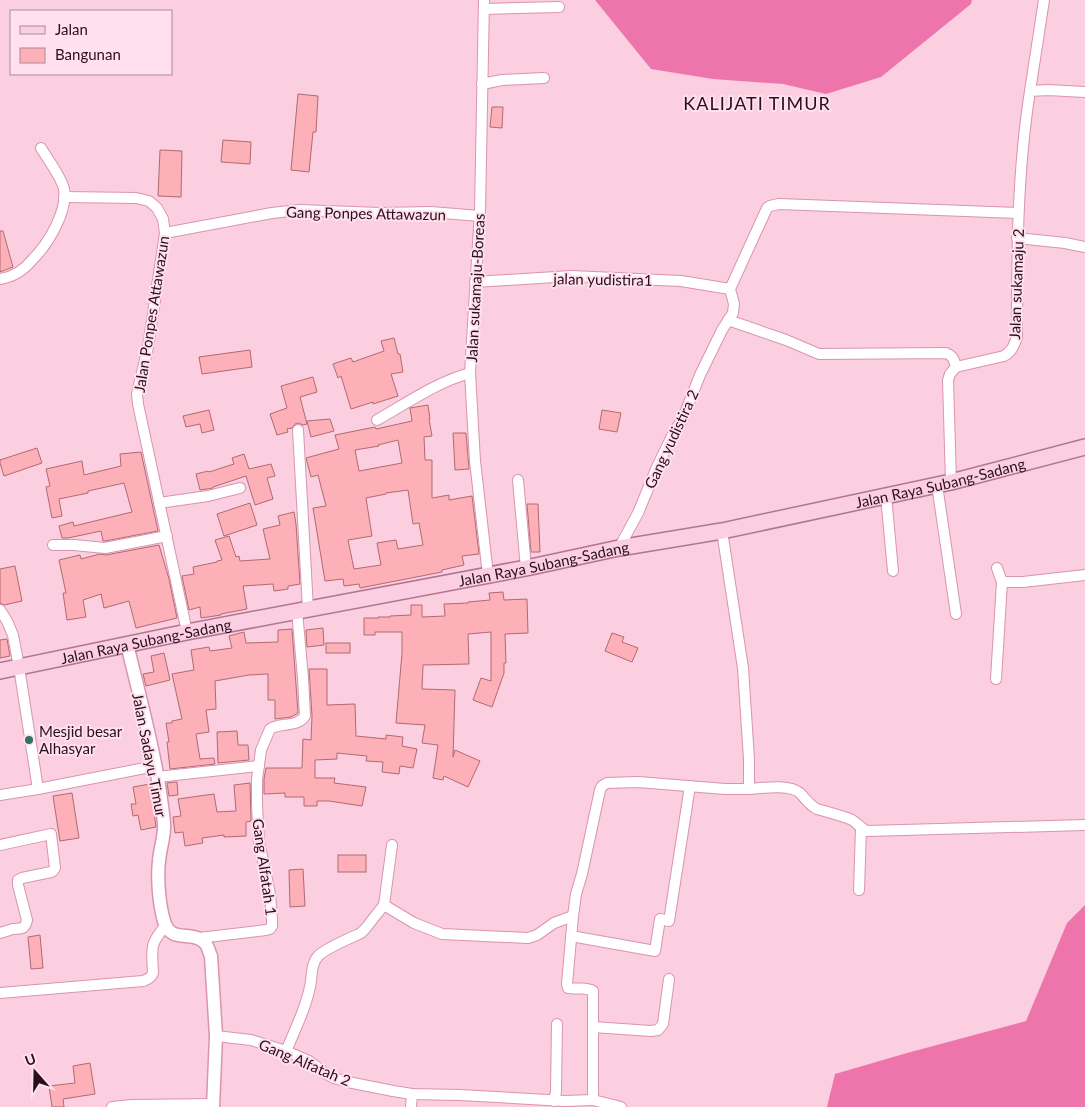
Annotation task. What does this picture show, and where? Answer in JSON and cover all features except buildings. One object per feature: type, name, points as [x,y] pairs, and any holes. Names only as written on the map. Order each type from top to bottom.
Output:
[{"type":"main road","name":"Jalan Raya Subang-Sadang","points":[[0,670],[188,632],[526,568],[619,548],[722,531],[944,483],[1085,447]]},
{"type":"street","name":"Jalan sukamaju 2","points":[[956,367],[1004,356],[1014,348],[1016,338],[1019,192],[1030,91],[1044,0]]},
{"type":"street","points":[[484,4],[559,6]]},
{"type":"street","name":"Jalan sukamaju-Boreas","points":[[484,4],[480,216],[470,374],[475,461],[488,575]]},
{"type":"street","points":[[482,84],[502,80],[544,78]]},
{"type":"street","points":[[1030,91],[1085,92]]},
{"type":"street","points":[[0,279],[14,274],[33,259],[46,243],[58,222],[64,203],[64,190],[60,179],[42,148]]},
{"type":"street","name":"Jalan Ponpes Attawazun","points":[[64,197],[136,198],[149,201],[157,208],[163,219],[165,233],[148,347],[137,394],[188,632]]},
{"type":"street","points":[[956,614],[944,483],[948,380],[956,367],[954,358],[946,353],[819,354],[786,340],[728,320],[734,309],[730,289],[765,211],[770,206],[778,204],[1018,213]]},
{"type":"street","name":"Gang Ponpes Attawazun","points":[[165,233],[272,213],[299,210],[380,213],[431,212],[480,216]]},
{"type":"street","points":[[1018,238],[1085,247]]},
{"type":"street","name":"jalan yudistira1","points":[[475,282],[571,276],[681,281],[730,289]]},
{"type":"street","name":"Gang yudistira 2","points":[[619,548],[638,513],[657,467],[683,418],[700,375],[728,320]]},
{"type":"street","points":[[377,420],[442,383],[470,374]]},
{"type":"street","points":[[298,430],[302,610]]},
{"type":"street","points":[[518,480],[526,568]]},
{"type":"street","points":[[159,503],[208,496],[240,488]]},
{"type":"street","points":[[886,496],[893,571]]},
{"type":"street","points":[[722,531],[742,668],[749,759],[749,789]]},
{"type":"street","points":[[54,545],[105,548],[167,536]]},
{"type":"street","points":[[996,679],[1002,582],[997,568]]},
{"type":"street","points":[[1002,582],[1023,582],[1085,575]]},
{"type":"street","points":[[0,610],[13,635],[20,667],[38,789]]},
{"type":"street","name":"Gang Alfatah 1","points":[[199,938],[266,930],[272,926],[270,894],[259,842],[257,805],[259,766],[261,750],[270,729],[277,725],[296,723],[305,716],[302,610]]},
{"type":"street","name":"Jalan Sadayu Timur","points":[[127,644],[156,772],[164,826],[159,873],[160,892],[166,925]]},
{"type":"street","points":[[0,794],[156,772],[259,766]]},
{"type":"street","points":[[599,1103],[593,1027],[593,991],[590,989],[568,988],[567,984],[576,894],[602,786],[608,783],[638,782],[725,789],[786,788],[800,793],[812,807],[850,819],[861,828],[876,831],[1085,824]]},
{"type":"street","points":[[571,936],[655,951],[660,919],[669,921],[690,786]]},
{"type":"street","points":[[859,890],[861,828]]},
{"type":"street","points":[[0,845],[50,834],[54,869],[51,872],[18,880],[26,923],[23,928],[11,929],[0,933]]},
{"type":"street","points":[[286,1051],[308,993],[316,959],[322,952],[361,933],[384,905],[392,845]]},
{"type":"street","points":[[384,905],[414,922],[442,934],[528,938],[537,935],[554,923],[573,916]]},
{"type":"street","points":[[0,993],[148,980],[153,973],[152,947],[154,941],[166,925],[172,933],[178,936],[199,938],[204,942],[208,947],[210,956],[216,1036],[213,1105],[140,1104],[112,1107]]},
{"type":"street","points":[[593,1027],[658,1030],[663,1024],[669,979]]},
{"type":"street","points":[[554,1101],[556,1092],[557,1024]]},
{"type":"street","name":"Gang Alfatah 2","points":[[216,1036],[251,1040],[286,1051],[308,1061],[334,1078],[394,1091],[412,1094],[599,1103],[622,1107]]},
{"type":"street","points":[[411,1107],[412,1094]]},
{"type":"shaded area","points":[[595,0],[972,0],[971,4],[881,77],[826,94],[783,84],[713,79],[651,69]]},
{"type":"shaded area","points":[[1085,905],[1085,1107],[827,1107],[835,1074],[1026,1021],[1067,923]]},
{"type":"place","name":"Mesjid besar Alhasyar","points":[[29,740]]},
{"type":"district","name":"KALIJATI TIMUR","points":[[757,103]]}]
